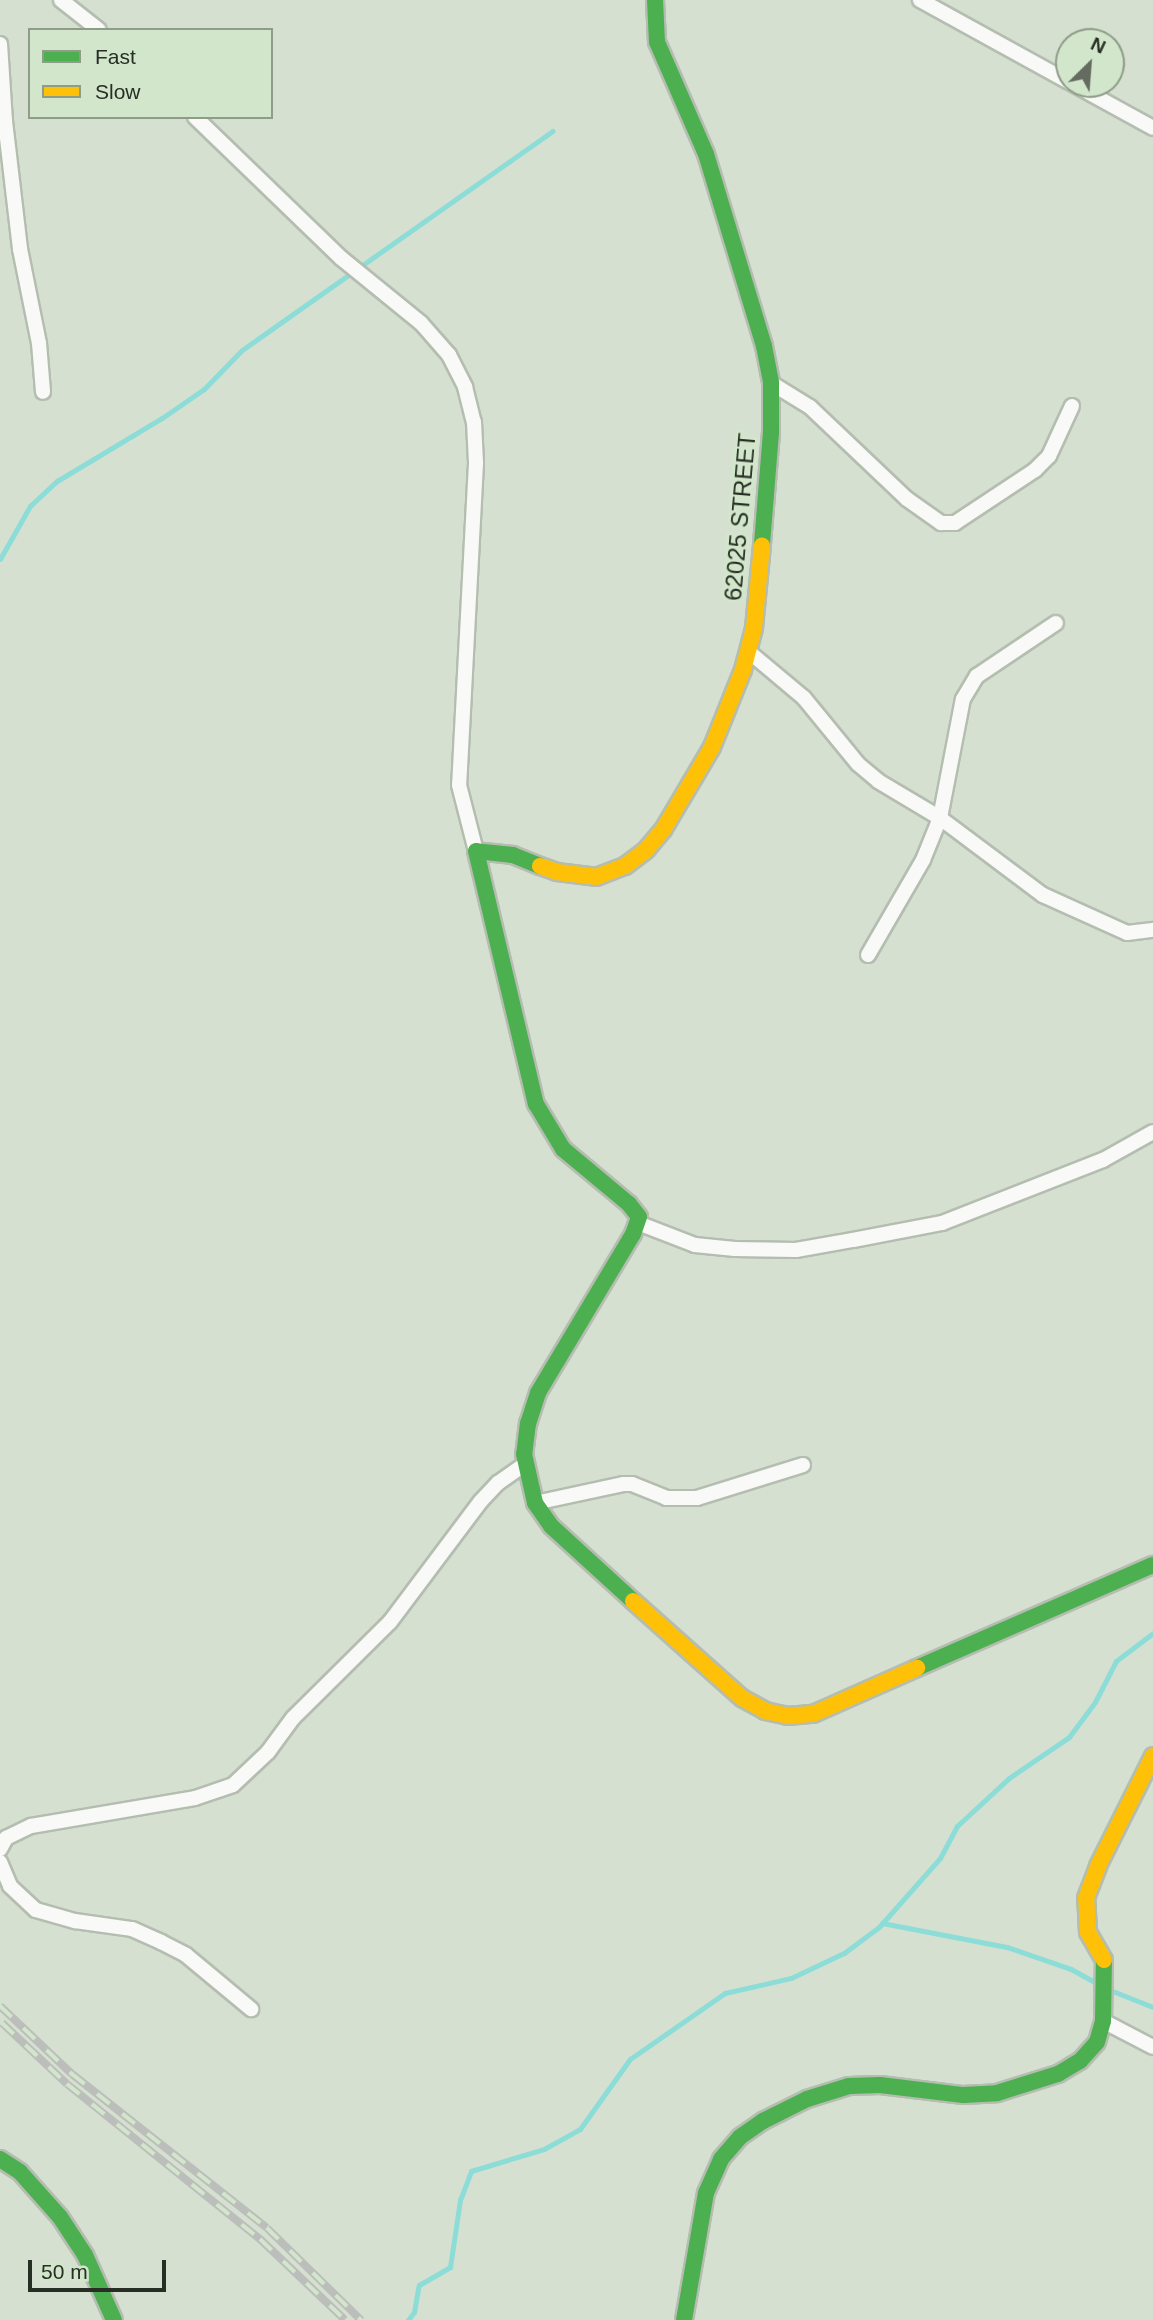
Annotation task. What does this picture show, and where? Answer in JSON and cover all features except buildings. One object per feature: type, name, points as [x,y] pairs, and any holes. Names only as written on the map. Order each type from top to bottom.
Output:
[{"type":"street","points":[[61,0],[96,28]]},
{"type":"street","name":"62025 STREET","points":[[476,850],[513,855],[557,872],[596,877],[625,866],[646,850],[663,830],[712,747],[748,651],[759,582],[771,432],[771,383],[764,346],[724,207],[706,154],[657,42],[655,0]]},
{"type":"street","points":[[920,0],[1055,74]]},
{"type":"street","points":[[0,44],[5,121],[20,249],[39,344],[43,392]]},
{"type":"street","points":[[1098,98],[1153,128]]},
{"type":"street","points":[[197,119],[341,258],[421,323],[449,355],[465,387],[474,422],[476,463],[459,785],[500,947],[529,1084],[536,1104],[563,1149],[636,1210],[638,1223],[538,1393],[528,1423],[525,1464],[536,1503],[551,1525],[581,1555],[742,1698],[765,1711],[788,1716],[813,1714],[1153,1566]]},
{"type":"street","points":[[771,383],[810,407],[907,499],[941,523],[955,523],[1035,470],[1049,456],[1072,406]]},
{"type":"street","points":[[868,956],[923,860],[940,818],[963,699],[977,676],[1056,623]]},
{"type":"street","points":[[748,651],[804,698],[858,764],[878,781],[940,818],[1043,895],[1128,933],[1153,930]]},
{"type":"street","points":[[638,1223],[695,1245],[735,1249],[796,1250],[842,1242],[942,1223],[1103,1160],[1153,1132]]},
{"type":"street","points":[[0,1849],[6,1838],[31,1826],[195,1798],[233,1785],[268,1752],[293,1718],[390,1622],[481,1501],[498,1483],[525,1464]]},
{"type":"street","points":[[536,1503],[624,1484],[632,1484],[666,1498],[696,1498],[803,1465]]},
{"type":"street","points":[[684,2320],[706,2193],[721,2160],[740,2137],[763,2121],[807,2099],[849,2086],[912,2087],[963,2095],[997,2093],[1023,2087],[1058,2074],[1080,2061],[1097,2042],[1104,2021],[1104,1960],[1088,1932],[1086,1898],[1098,1866],[1153,1756]]},
{"type":"street","points":[[0,1862],[10,1886],[36,1910],[75,1921],[132,1929],[161,1942],[186,1955],[251,2010]]},
{"type":"street","points":[[1104,2021],[1153,2047]]},
{"type":"street","points":[[0,2159],[20,2172],[60,2217],[85,2255],[114,2320]]},
{"type":"waterway","points":[[0,559],[30,506],[57,481],[162,418],[204,389],[242,350],[552,131]]},
{"type":"waterway","points":[[408,2320],[414,2312],[419,2285],[450,2267],[460,2200],[471,2171],[544,2149],[580,2129],[630,2059],[725,1993],[791,1978],[844,1953],[879,1927],[940,1858],[957,1826],[1009,1778],[1069,1737],[1095,1702],[1116,1661],[1153,1633]]},
{"type":"waterway","points":[[882,1923],[1007,1947],[1071,1969],[1098,1984]]},
{"type":"waterway","points":[[1110,1990],[1153,2007]]},
{"type":"railway","points":[[0,2006],[72,2074],[267,2228],[361,2320]]},
{"type":"railway","points":[[2,2023],[67,2084],[260,2239],[345,2320]]},
{"type":"traffic: fast","points":[[655,0],[657,42],[706,154],[764,346],[771,383],[771,432],[762,545]]},
{"type":"traffic: fast","points":[[540,866],[513,855],[476,851],[536,1104],[563,1149],[629,1204],[639,1217],[633,1234],[538,1393],[528,1423],[524,1454],[535,1503],[551,1526],[633,1601]]},
{"type":"traffic: fast","points":[[917,1668],[1153,1565]]},
{"type":"traffic: fast","points":[[684,2320],[706,2193],[721,2159],[740,2137],[763,2121],[807,2099],[849,2086],[880,2085],[963,2095],[997,2093],[1058,2074],[1080,2061],[1097,2042],[1103,2021],[1104,1960]]},
{"type":"traffic: fast","points":[[0,2159],[20,2172],[60,2217],[85,2255],[114,2320]]},
{"type":"traffic: slow","points":[[540,866],[557,872],[596,877],[625,866],[646,850],[663,830],[712,747],[743,670],[754,628],[762,545]]},
{"type":"traffic: slow","points":[[633,1601],[742,1698],[765,1711],[788,1716],[813,1714],[917,1668]]},
{"type":"traffic: slow","points":[[1104,1960],[1088,1932],[1086,1898],[1098,1866],[1153,1756]]}]
